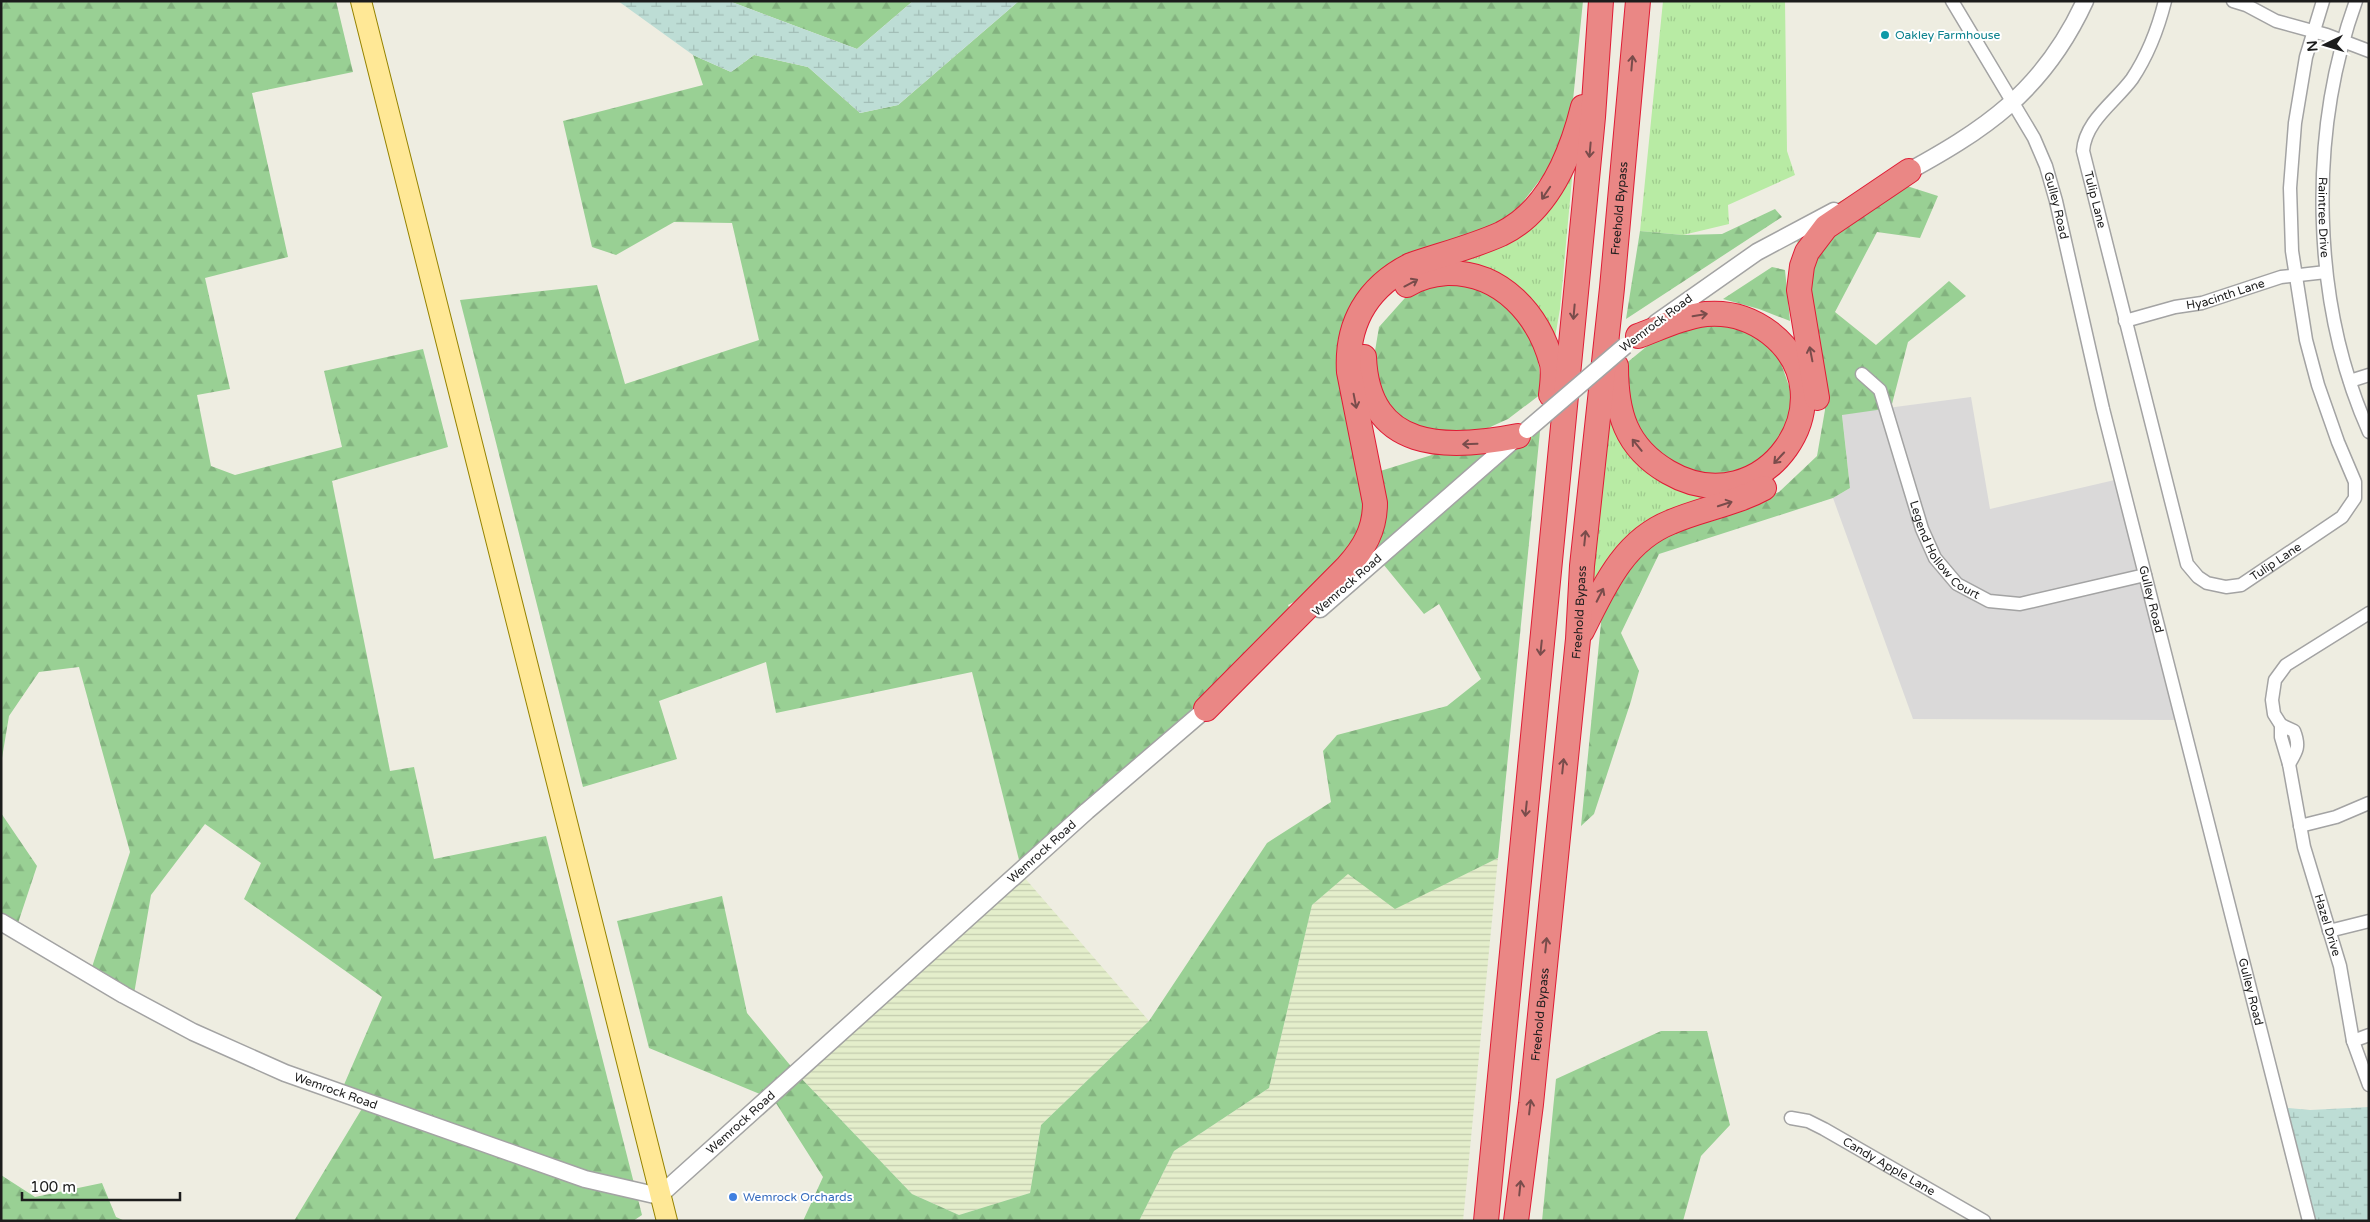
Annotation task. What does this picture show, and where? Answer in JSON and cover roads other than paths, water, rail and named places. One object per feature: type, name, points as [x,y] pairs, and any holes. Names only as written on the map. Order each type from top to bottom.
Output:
[{"type":"highway","points":[[1486,1221],[1593,117],[1596,49],[1601,1]]},
{"type":"highway","name":"Freehold Bypass","points":[[1516,1221],[1531,1104],[1578,639],[1582,566],[1612,279],[1638,1]]},
{"type":"highway","points":[[1206,709],[1347,567],[1369,537],[1375,514],[1375,503],[1348,359],[1353,327],[1363,306],[1378,286],[1397,272],[1410,265],[1500,234],[1519,222],[1535,208],[1549,190],[1572,145],[1596,49]]},
{"type":"highway","points":[[1630,90],[1616,358],[1616,395],[1621,417],[1635,443],[1651,460],[1670,473],[1698,484],[1724,485],[1751,478],[1767,469],[1783,454],[1798,426],[1802,394],[1794,364],[1773,336],[1741,317],[1716,314],[1689,317],[1631,341]]},
{"type":"highway","points":[[1578,639],[1611,574],[1631,548],[1647,534],[1672,521],[1758,491],[1779,479],[1795,464],[1810,439],[1817,404],[1817,386],[1799,290],[1802,266],[1816,238],[1826,227],[1909,171]]},
{"type":"highway","points":[[1522,433],[1483,443],[1430,443],[1401,431],[1386,417],[1368,388],[1364,356],[1370,326],[1386,301],[1410,282],[1426,276],[1462,274],[1485,280],[1504,290],[1527,311],[1537,326],[1553,366],[1547,474],[1545,608]]},
{"type":"main road","points":[[361,1],[659,1196],[667,1221]]},
{"type":"street","name":"Gulley Road","points":[[1952,1],[2040,149],[2056,201],[2103,409],[2309,1221]]},
{"type":"street","points":[[2014,103],[2051,60],[2085,1]]},
{"type":"street","name":"Tulip Lane","points":[[2165,1],[2157,30],[2144,60],[2122,92],[2088,129],[2084,142],[2084,160],[2187,564],[2198,577],[2207,583],[2220,586],[2236,586],[2256,576],[2342,517],[2356,498],[2355,482],[2338,442],[2315,376],[2306,340],[2295,275],[2290,220],[2291,162],[2300,91],[2313,31],[2323,1]]},
{"type":"street","points":[[2233,1],[2246,5],[2276,21],[2313,31],[2369,51]]},
{"type":"street","name":"Raintree Drive","points":[[2356,1],[2332,96],[2326,140],[2323,199],[2326,272],[2337,331],[2350,381],[2369,432]]},
{"type":"street","name":"Wemrock Road","points":[[1,922],[124,995],[193,1032],[285,1073],[585,1178],[659,1196],[1088,812],[1522,433],[1631,341],[1716,279],[1757,252],[1909,171],[1966,138],[2014,103]]},
{"type":"street","name":"Hyacinth Lane","points":[[2125,321],[2175,307],[2202,303],[2252,285],[2295,275],[2326,272]]},
{"type":"street","name":"Legend Hollow Court","points":[[1862,374],[1880,390],[1922,529],[1935,558],[1958,584],[1989,601],[2020,604],[2145,575]]},
{"type":"street","points":[[2350,381],[2369,375]]},
{"type":"street","name":"Hazel Drive","points":[[2369,613],[2289,663],[2279,673],[2272,690],[2274,714],[2281,725],[2306,856],[2340,966],[2353,1041],[2369,1084]]},
{"type":"street","points":[[2300,826],[2336,817],[2369,803]]},
{"type":"street","points":[[2329,931],[2369,921]]},
{"type":"street","points":[[2353,1041],[2369,1035]]},
{"type":"street","name":"Candy Apple Lane","points":[[1791,1118],[1808,1121],[1824,1129],[1984,1221]]},
{"type":"place","name":"Oakley Farmhouse","points":[[1885,35]]},
{"type":"place","name":"Wemrock Orchards","points":[[733,1197]]}]
